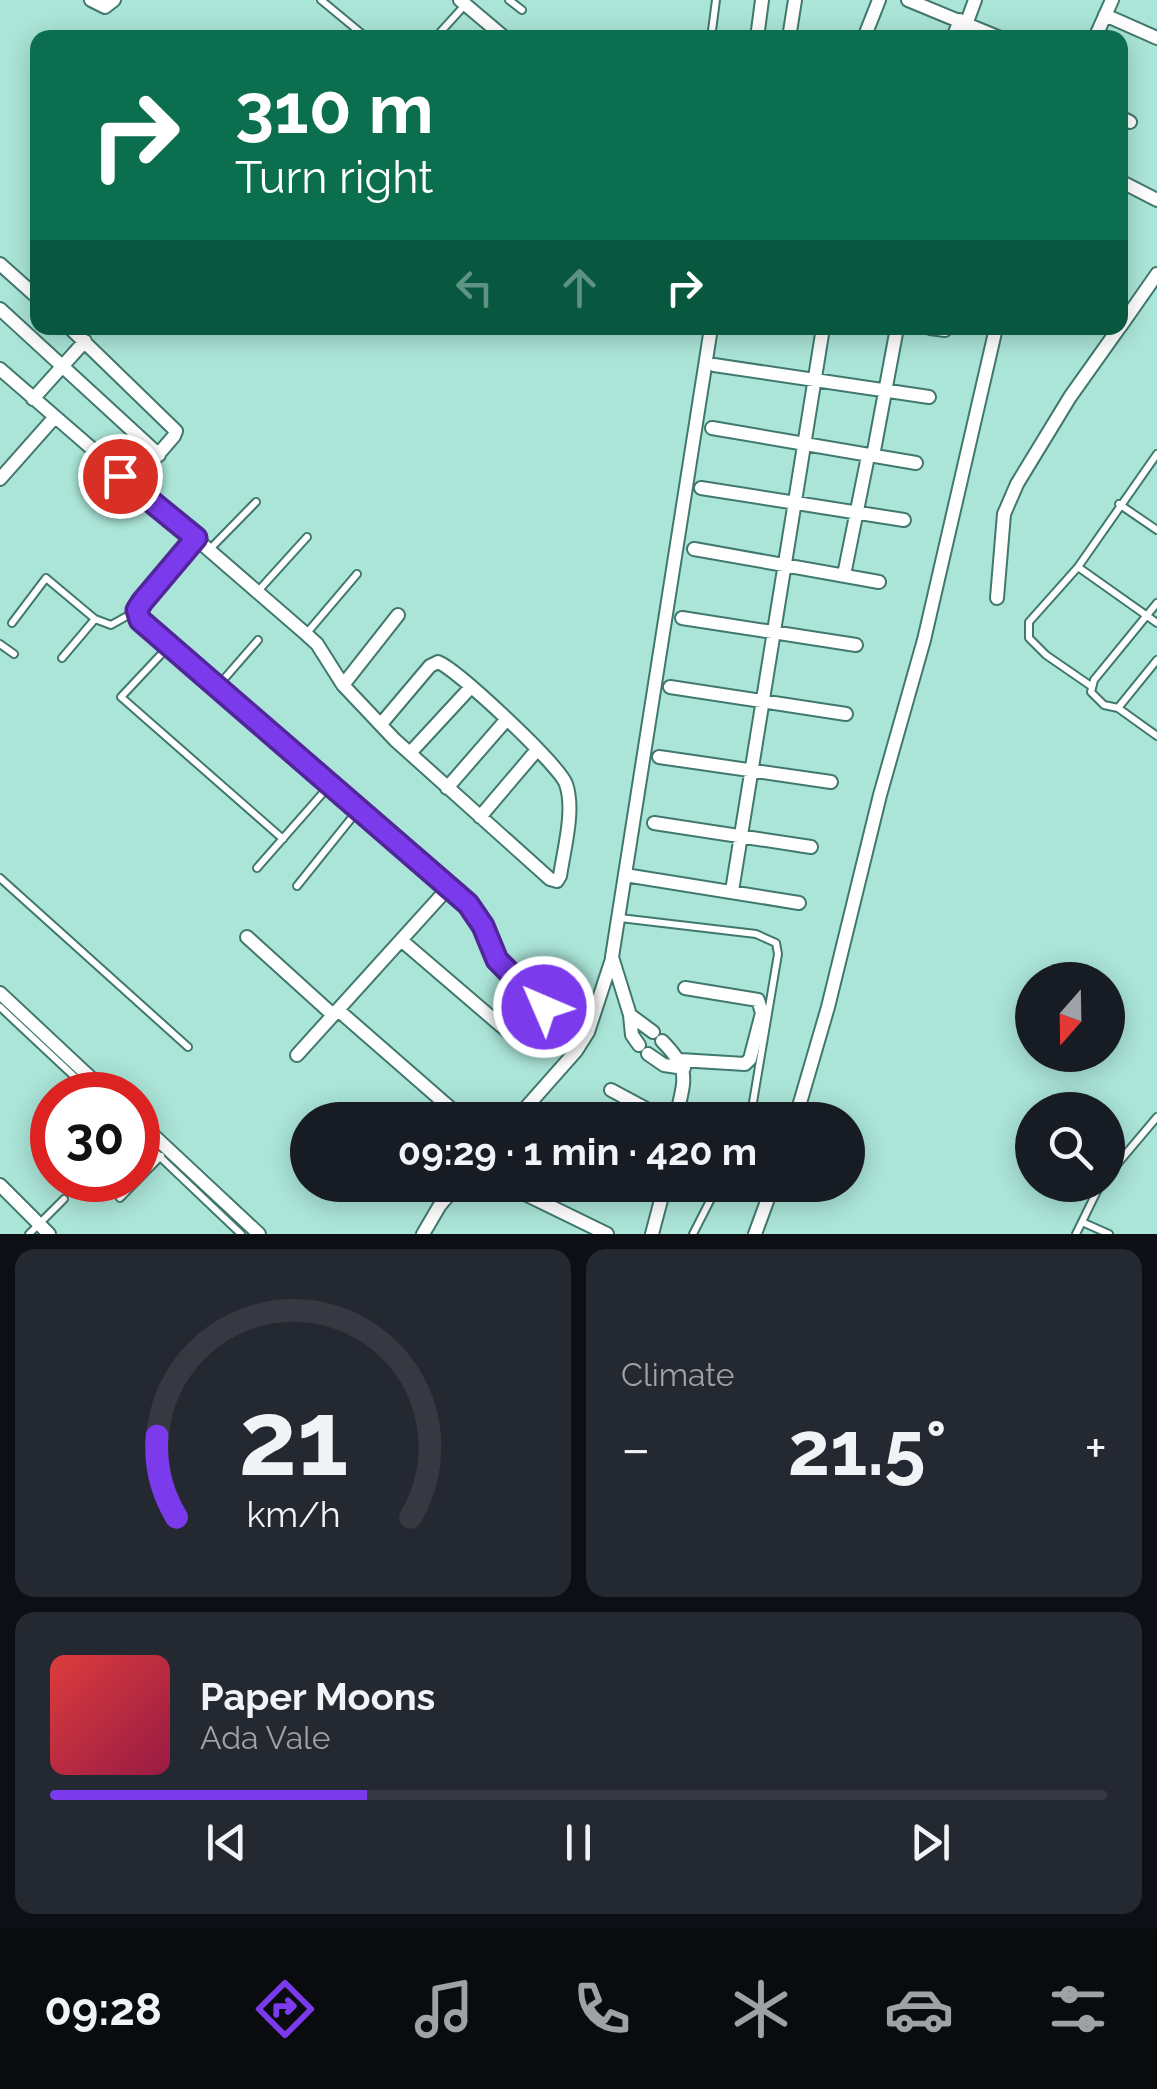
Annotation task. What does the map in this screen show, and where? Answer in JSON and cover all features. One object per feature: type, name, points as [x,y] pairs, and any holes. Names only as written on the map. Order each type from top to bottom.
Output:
[{"type":"street","points":[[91,0],[105,8],[114,0]]},
{"type":"street","points":[[757,30],[762,0]]},
{"type":"street","points":[[790,30],[795,0]]},
{"type":"street","points":[[867,30],[880,0]]},
{"type":"street","points":[[908,0],[983,30]]},
{"type":"street","points":[[958,30],[975,0]]},
{"type":"street","points":[[1098,30],[1112,0]]},
{"type":"street","points":[[462,2],[495,30]]},
{"type":"street","points":[[1105,16],[1157,38]]},
{"type":"street","points":[[1128,185],[1157,200]]},
{"type":"street","points":[[0,264],[30,291]]},
{"type":"street","points":[[1128,316],[1157,274]]},
{"type":"street","points":[[0,310],[159,455]]},
{"type":"street","points":[[78,335],[173,425],[174,436],[131,486]]},
{"type":"street","points":[[531,1102],[588,1032],[612,957],[710,335]]},
{"type":"street","points":[[732,891],[822,335]]},
{"type":"street","points":[[844,575],[895,335]]},
{"type":"street","points":[[800,1102],[924,640],[994,335]]},
{"type":"street","points":[[997,598],[1004,514],[1017,484],[1114,335]]},
{"type":"street","points":[[33,399],[85,341]]},
{"type":"street","points":[[714,365],[928,396]]},
{"type":"street","points":[[0,369],[317,644],[344,685],[381,724],[410,754],[556,881],[560,876],[568,796],[565,782],[472,687],[438,662],[430,666],[381,724]]},
{"type":"street","points":[[0,479],[54,418]]},
{"type":"street","points":[[712,428],[916,463]]},
{"type":"street","points":[[701,488],[904,520]]},
{"type":"street","points":[[196,538],[137,610],[140,620],[468,904],[483,926],[497,960],[544,1007]]},
{"type":"street","points":[[694,550],[879,582]]},
{"type":"street","points":[[344,685],[398,615]]},
{"type":"street","points":[[682,618],[856,645]]},
{"type":"street","points":[[410,754],[472,687]]},
{"type":"street","points":[[670,687],[846,714]]},
{"type":"street","points":[[448,788],[507,719]]},
{"type":"street","points":[[480,817],[536,750]]},
{"type":"street","points":[[659,756],[830,782]]},
{"type":"street","points":[[654,823],[811,847]]},
{"type":"street","points":[[626,875],[799,903]]},
{"type":"street","points":[[297,1055],[449,888]]},
{"type":"street","points":[[247,937],[443,1102]]},
{"type":"street","points":[[402,940],[512,1036]]},
{"type":"street","points":[[612,957],[630,1015],[632,1035],[664,1065],[745,1064],[750,1060],[762,1013],[758,1000],[685,988]]},
{"type":"street","points":[[0,994],[84,1072]]},
{"type":"street","points":[[630,1015],[682,1064],[678,1102]]},
{"type":"street","points":[[611,1090],[634,1102]]},
{"type":"street","points":[[160,1148],[259,1234]]},
{"type":"street","points":[[0,1186],[39,1231]]},
{"type":"street","points":[[423,1234],[443,1202]]},
{"type":"street","points":[[541,1202],[607,1234]]},
{"type":"street","points":[[652,1234],[659,1202]]},
{"type":"street","points":[[756,1234],[768,1202]]},
{"type":"lane","points":[[321,0],[357,30]]},
{"type":"lane","points":[[509,0],[522,10]]},
{"type":"lane","points":[[712,30],[716,0]]},
{"type":"lane","points":[[442,30],[462,2]]},
{"type":"lane","points":[[1091,686],[1046,655],[1029,638],[1029,622],[1078,567],[1157,454]]},
{"type":"lane","points":[[210,550],[256,502]]},
{"type":"lane","points":[[1119,504],[1157,530]]},
{"type":"lane","points":[[258,591],[307,538]]},
{"type":"lane","points":[[1078,567],[1157,623]]},
{"type":"lane","points":[[306,634],[357,574]]},
{"type":"lane","points":[[12,623],[46,578],[95,619],[111,624],[137,610]]},
{"type":"lane","points":[[1157,603],[1091,686],[1097,700],[1110,709],[1118,708],[1157,736]]},
{"type":"lane","points":[[62,658],[95,619]]},
{"type":"lane","points":[[217,687],[258,640]]},
{"type":"lane","points":[[0,644],[14,654]]},
{"type":"lane","points":[[170,646],[121,697],[283,839]]},
{"type":"lane","points":[[1118,708],[1157,660]]},
{"type":"lane","points":[[257,868],[330,785]]},
{"type":"lane","points":[[297,886],[358,809]]},
{"type":"lane","points":[[0,878],[188,1048]]},
{"type":"lane","points":[[619,918],[756,934],[776,943],[778,954],[753,1102]]},
{"type":"lane","points":[[0,1007],[69,1072]]},
{"type":"lane","points":[[1125,1155],[1157,1117]]},
{"type":"lane","points":[[160,1150],[241,1234]]},
{"type":"lane","points":[[160,1157],[164,1153]]},
{"type":"lane","points":[[39,1231],[62,1202]]},
{"type":"lane","points":[[694,1234],[710,1202]]},
{"type":"lane","points":[[1076,1234],[1092,1202]]},
{"type":"lane","points":[[1082,1222],[1110,1234]]},
{"type":"route","points":[[120,476],[196,538],[142,602],[137,610],[140,620],[468,904],[483,926],[497,960],[544,1007]]}]
